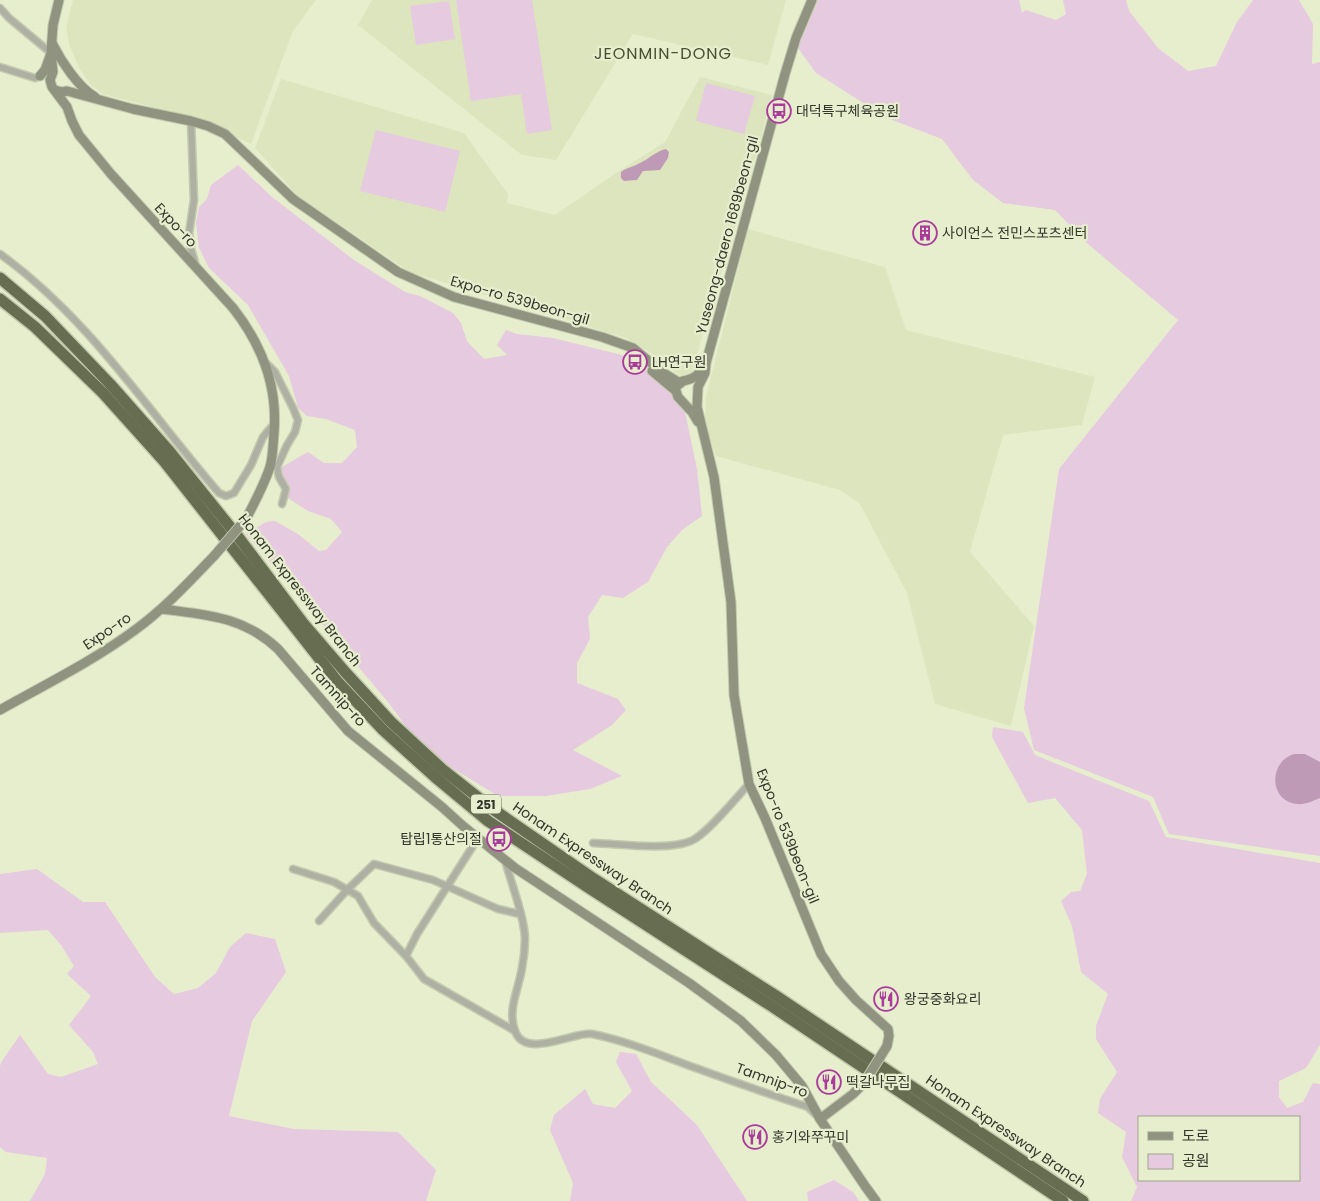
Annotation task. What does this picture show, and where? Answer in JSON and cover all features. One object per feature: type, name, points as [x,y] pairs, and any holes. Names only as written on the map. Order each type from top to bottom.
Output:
[{"type":"highway","name":"Honam Expressway Branch","points":[[0,278],[45,316],[116,390],[170,452],[239,538],[303,623],[346,673],[391,722],[442,769],[494,810],[594,879],[776,996],[1083,1201]]},
{"type":"highway","name":"Honam Expressway Branch","points":[[0,299],[104,393],[164,461],[337,681],[382,730],[435,777],[488,821],[762,1000],[1063,1201]]},
{"type":"main road","points":[[59,0],[53,25],[52,74],[50,80],[67,105]]},
{"type":"main road","name":"Yuseong-daero 1689beon-gil","points":[[698,387],[705,373],[706,362],[785,74],[796,38],[812,0]]},
{"type":"main road","points":[[52,43],[74,78],[88,93],[99,100]]},
{"type":"main road","points":[[51,53],[62,59]]},
{"type":"main road","points":[[38,77],[45,70],[51,53]]},
{"type":"main road","points":[[38,77],[52,74],[60,68],[68,69]]},
{"type":"main road","points":[[38,77],[54,88],[66,91],[73,86],[74,78]]},
{"type":"main road","points":[[66,91],[67,105]]},
{"type":"main road","name":"Expo-ro 539beon-gil","points":[[66,91],[191,121],[225,134],[292,199],[398,272],[454,297],[602,336],[633,348],[678,387]]},
{"type":"main road","points":[[67,105],[76,96],[81,96]]},
{"type":"main road","name":"Expo-ro","points":[[0,710],[94,657],[162,609],[188,584],[246,519],[270,466],[275,423],[271,382],[258,344],[246,324],[111,174],[79,135],[67,105]]},
{"type":"main road","points":[[701,430],[692,412],[678,397],[678,387],[683,380],[690,380],[696,376],[706,362]]},
{"type":"main road","points":[[690,380],[698,387],[697,398],[701,430]]},
{"type":"main road","points":[[684,402],[691,402],[697,398]]},
{"type":"main road","name":"Expo-ro 539beon-gil","points":[[701,430],[714,478],[731,602],[734,695],[749,784],[821,954],[839,981],[856,1000],[888,1029],[887,1046],[864,1083],[853,1094],[820,1119]]},
{"type":"main road","name":"Tamnip-ro","points":[[162,609],[218,617],[243,625],[266,638],[278,649],[348,731],[504,859],[553,894],[689,983],[741,1021],[776,1055],[802,1086],[820,1119]]},
{"type":"main road","points":[[820,1119],[876,1201]]},
{"type":"street","points":[[0,8],[9,18],[51,53]]},
{"type":"street","points":[[0,67],[38,77]]},
{"type":"street","points":[[191,121],[194,200],[189,233],[196,267]]},
{"type":"street","points":[[0,254],[44,290],[105,351],[219,493],[226,496],[234,493],[251,465],[263,438],[275,423]]},
{"type":"street","name":"Expo-ro","points":[[265,362],[275,372],[294,408],[298,420],[295,432],[277,467],[279,477],[286,489],[282,504]]},
{"type":"street","points":[[593,843],[666,846],[691,841],[711,825],[749,784]]},
{"type":"street","points":[[406,956],[417,934],[478,838]]},
{"type":"street","points":[[504,859],[525,938],[522,969],[514,1003],[515,1031]]},
{"type":"street","points":[[319,921],[374,864],[433,880],[498,909],[520,914]]},
{"type":"street","points":[[293,869],[334,882],[348,889]]},
{"type":"street","name":"Tamnip-ro","points":[[348,889],[358,896],[374,923],[406,956],[424,979],[515,1031],[520,1039],[530,1043],[554,1043],[590,1034],[637,1046],[808,1107],[820,1119]]},
{"type":"shaded area","points":[[73,0],[316,0],[293,31],[251,144],[199,119],[103,94],[91,85],[79,68],[70,47],[66,28]]},
{"type":"shaded area","points":[[372,0],[786,0],[768,65],[633,34],[556,160],[522,155],[358,25]]},
{"type":"shaded area","points":[[700,77],[772,95],[758,149],[692,372],[680,376],[651,353],[626,338],[410,272],[298,196],[255,148],[281,79],[464,133],[508,194],[507,203],[555,215],[665,142]]},
{"type":"shaded area","points":[[666,149],[669,152],[668,158],[660,170],[643,171],[637,180],[624,181],[621,178],[621,172],[624,170]]},
{"type":"shaded area","points":[[748,229],[885,267],[906,330],[1095,377],[1082,425],[1003,435],[970,552],[1034,626],[1011,726],[935,704],[907,593],[860,504],[840,490],[716,456],[705,422],[706,397]]},
{"type":"shaded area","points":[[1294,754],[1305,754],[1320,762],[1320,798],[1297,804],[1281,796],[1275,781],[1276,773],[1286,758]]},
{"type":"green space","points":[[456,0],[532,0],[552,130],[527,134],[521,94],[471,101]]},
{"type":"green space","points":[[818,0],[1019,0],[1022,13],[1026,10],[1056,20],[1066,14],[1063,0],[1126,0],[1129,11],[1158,48],[1188,71],[1216,66],[1237,22],[1253,0],[1299,0],[1313,24],[1312,64],[1320,62],[1320,856],[1169,834],[1153,797],[1034,750],[1024,708],[1059,469],[1178,320],[1088,244],[1055,210],[1003,203],[973,180],[942,139],[887,118],[816,73],[798,48]]},
{"type":"green space","points":[[449,1],[455,39],[416,45],[410,6]]},
{"type":"green space","points":[[706,83],[755,96],[744,134],[696,121]]},
{"type":"green space","points":[[376,130],[460,151],[445,212],[360,191]]},
{"type":"green space","points":[[238,165],[272,197],[354,260],[405,292],[420,296],[453,313],[461,323],[467,341],[484,359],[507,355],[497,345],[506,330],[517,334],[553,338],[622,355],[639,365],[671,390],[684,407],[697,469],[702,516],[682,530],[667,547],[648,582],[623,598],[602,595],[588,617],[590,639],[577,663],[577,683],[618,699],[626,710],[612,725],[573,750],[622,776],[590,789],[546,796],[498,796],[449,766],[407,728],[388,702],[246,534],[266,522],[275,521],[298,534],[319,551],[326,550],[342,532],[331,519],[308,511],[285,496],[280,468],[308,452],[324,463],[342,463],[357,447],[355,430],[326,419],[307,416],[298,408],[289,376],[248,305],[209,268],[199,248],[196,223],[199,207],[207,199],[211,185]]},
{"type":"green space","points":[[993,727],[1023,732],[1035,755],[1149,801],[1166,837],[1320,863],[1320,1045],[1306,1068],[1279,1081],[1279,1097],[1287,1108],[1303,1102],[1313,1083],[1320,1084],[1320,1201],[1131,1201],[1137,1187],[1122,1157],[1126,1132],[1098,1113],[1100,1099],[1117,1072],[1096,1039],[1096,1026],[1108,994],[1081,972],[1072,926],[1061,901],[1071,892],[1080,891],[1087,874],[1082,830],[1055,798],[1028,803],[992,737]]},
{"type":"green space","points":[[37,869],[83,902],[105,902],[155,977],[174,994],[198,988],[216,973],[230,947],[246,933],[275,939],[286,972],[252,1021],[229,1116],[294,1129],[398,1132],[436,1170],[426,1201],[30,1201],[45,1174],[47,1158],[6,1152],[0,1147],[0,1066],[2,1061],[20,1035],[48,1074],[61,1077],[98,1064],[93,1052],[69,1025],[91,996],[67,974],[74,966],[61,945],[48,930],[0,933],[0,874]]},
{"type":"green space","points":[[620,1052],[636,1054],[651,1082],[697,1125],[747,1201],[570,1201],[573,1183],[550,1130],[554,1115],[585,1089],[593,1104],[615,1108],[632,1091],[616,1062]]},
{"type":"green space","points":[[834,1180],[853,1192],[859,1201],[808,1201],[807,1192]]},
{"type":"place","name":"대덕특구체육공원","points":[[779,111]]},
{"type":"place","name":"사이언스 전민스포츠센터","points":[[925,233]]},
{"type":"place","name":"LH연구원","points":[[635,362]]},
{"type":"place","name":"탑립1통산의절","points":[[499,839]]},
{"type":"place","name":"왕궁중화요리","points":[[886,999]]},
{"type":"place","name":"떡갈나무집","points":[[829,1082]]},
{"type":"place","name":"홍기와쭈꾸미","points":[[755,1137]]},
{"type":"district","name":"JEONMIN-DONG","points":[[663,53]]}]
